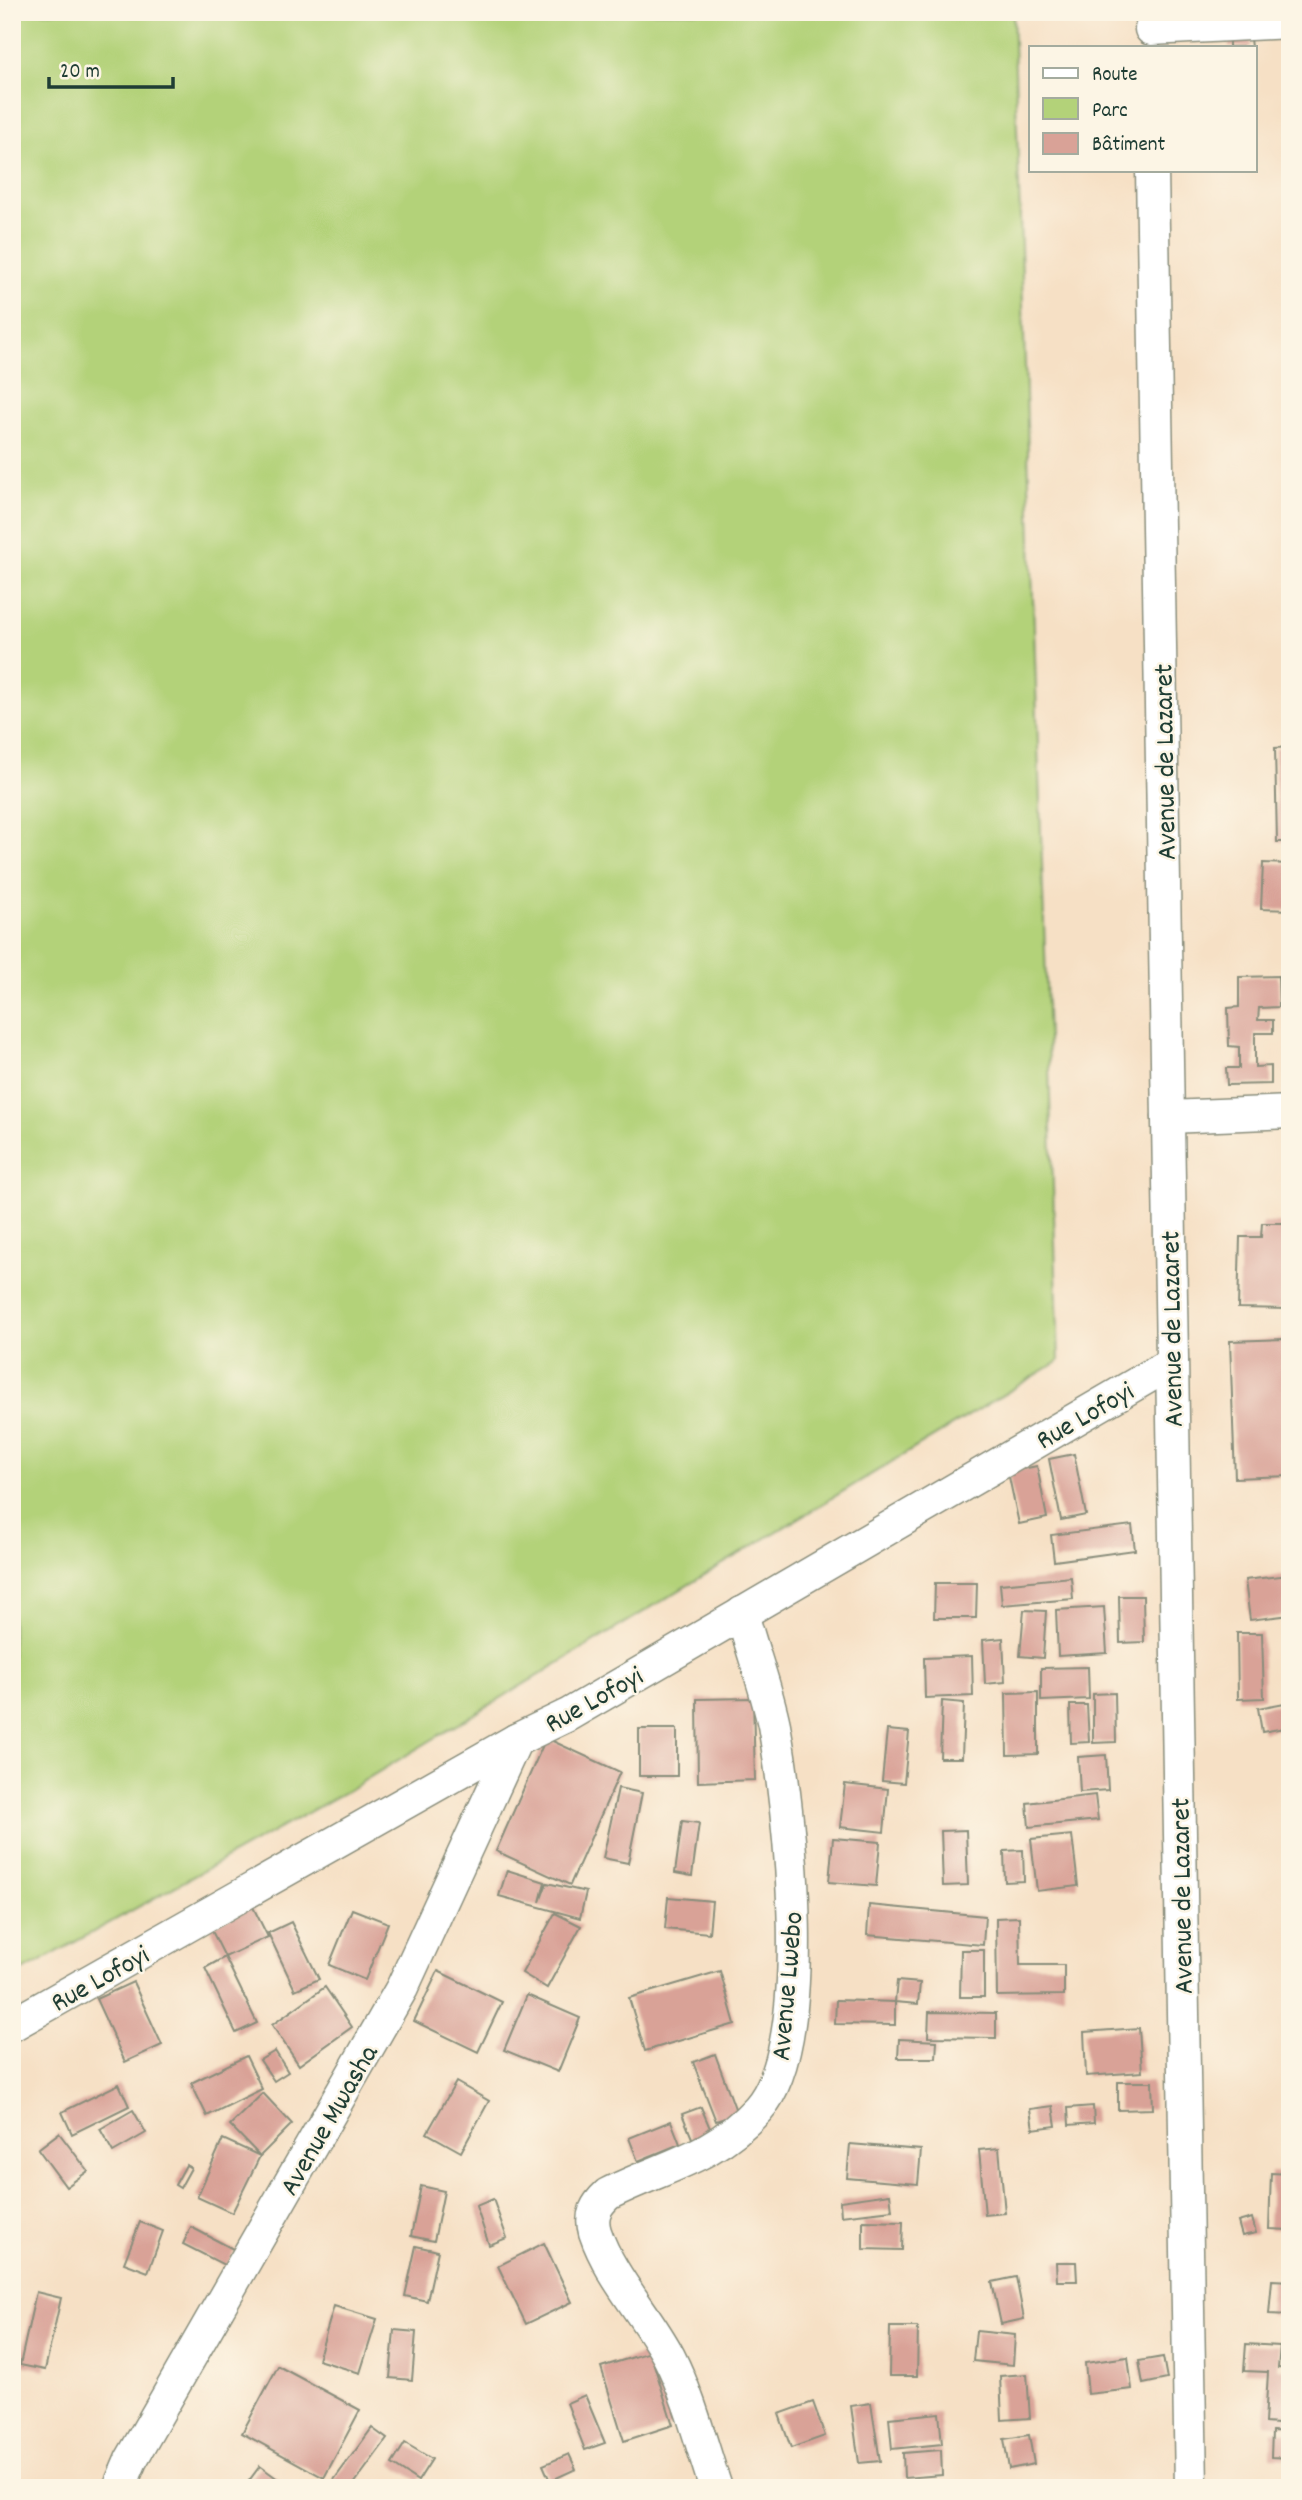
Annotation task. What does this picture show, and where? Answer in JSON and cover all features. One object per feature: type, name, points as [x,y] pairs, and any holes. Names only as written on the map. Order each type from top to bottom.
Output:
[{"type":"street","points":[[1151,29],[1290,22]]},
{"type":"street","name":"Avenue de Lazaret","points":[[1152,172],[1191,2488]]},
{"type":"street","points":[[1168,1117],[1290,1112]]},
{"type":"street","name":"Rue Lofoyi","points":[[12,2025],[516,1740],[568,1715],[1170,1364]]},
{"type":"street","name":"Avenue Lwebo","points":[[716,2488],[694,2420],[669,2358],[601,2244],[593,2217],[596,2205],[608,2194],[720,2144],[760,2107],[777,2078],[789,2003],[792,1877],[773,1723],[742,1613]]},
{"type":"street","name":"Avenue Mwasha","points":[[119,2488],[131,2460],[402,1989],[516,1740]]},
{"type":"green space","points":[[12,12],[1013,12],[1059,1361],[347,1791],[12,1977]]},
{"type":"building","points":[[1250,39],[1251,46],[1229,46],[1229,41]]},
{"type":"building","points":[[1290,747],[1290,842],[1277,842],[1275,748]]},
{"type":"building","points":[[1263,863],[1290,864],[1290,910],[1261,909]]},
{"type":"building","points":[[1278,976],[1279,1007],[1259,1008],[1258,1020],[1273,1020],[1273,1033],[1255,1033],[1255,1067],[1271,1066],[1271,1084],[1227,1085],[1226,1068],[1239,1068],[1239,1047],[1229,1046],[1228,1008],[1239,1007],[1239,977]]},
{"type":"building","points":[[1262,1223],[1289,1223],[1290,1309],[1238,1308],[1240,1237],[1261,1237]]},
{"type":"building","points":[[1284,1339],[1290,1476],[1235,1478],[1230,1341]]},
{"type":"building","points":[[1074,1454],[1086,1515],[1061,1520],[1049,1459]]},
{"type":"building","points":[[1037,1466],[1047,1518],[1019,1524],[1008,1472]]},
{"type":"building","points":[[1132,1525],[1135,1550],[1054,1561],[1051,1535]]},
{"type":"building","points":[[1290,1575],[1290,1615],[1250,1620],[1245,1580]]},
{"type":"building","points":[[1071,1577],[1073,1599],[1002,1605],[1000,1584]]},
{"type":"building","points":[[935,1583],[977,1583],[976,1618],[934,1618]]},
{"type":"building","points":[[1119,1596],[1143,1596],[1144,1642],[1120,1643]]},
{"type":"building","points":[[1104,1607],[1107,1653],[1058,1656],[1056,1610]]},
{"type":"building","points":[[1024,1610],[1046,1611],[1043,1658],[1020,1656]]},
{"type":"building","points":[[1237,1633],[1262,1633],[1264,1698],[1238,1699]]},
{"type":"building","points":[[1003,1638],[1005,1682],[985,1684],[983,1640]]},
{"type":"building","points":[[972,1656],[973,1696],[925,1698],[924,1658]]},
{"type":"building","points":[[1088,1667],[1089,1699],[1041,1701],[1041,1668]]},
{"type":"building","points":[[1038,1692],[1038,1754],[1007,1755],[1006,1693]]},
{"type":"building","points":[[1115,1693],[1116,1742],[1093,1743],[1093,1694]]},
{"type":"building","points":[[753,1698],[755,1780],[698,1782],[697,1699]]},
{"type":"building","points":[[942,1701],[964,1703],[962,1758],[940,1758]]},
{"type":"building","points":[[1290,1702],[1290,1727],[1262,1732],[1258,1708]]},
{"type":"building","points":[[1070,1705],[1087,1705],[1089,1742],[1071,1743]]},
{"type":"building","points":[[639,1729],[677,1729],[677,1776],[639,1776]]},
{"type":"building","points":[[887,1730],[909,1732],[904,1783],[882,1781]]},
{"type":"building","points":[[546,1738],[620,1772],[570,1885],[496,1851]]},
{"type":"building","points":[[1106,1755],[1108,1790],[1080,1792],[1078,1757]]},
{"type":"building","points":[[845,1784],[888,1789],[884,1832],[840,1827]]},
{"type":"building","points":[[618,1788],[642,1793],[628,1863],[603,1858]]},
{"type":"building","points":[[1095,1795],[1098,1820],[1029,1827],[1027,1803]]},
{"type":"building","points":[[682,1821],[699,1823],[692,1876],[675,1873]]},
{"type":"building","points":[[966,1830],[968,1885],[943,1886],[941,1831]]},
{"type":"building","points":[[1072,1835],[1078,1886],[1037,1891],[1031,1839]]},
{"type":"building","points":[[833,1838],[880,1842],[876,1886],[829,1882]]},
{"type":"building","points":[[1023,1850],[1024,1881],[1005,1882],[1004,1851]]},
{"type":"building","points":[[507,1870],[545,1882],[540,1902],[547,1883],[586,1892],[580,1918],[499,1896]]},
{"type":"building","points":[[668,1897],[712,1901],[709,1933],[665,1929]]},
{"type":"building","points":[[869,1905],[985,1916],[983,1945],[867,1935]]},
{"type":"building","points":[[253,1907],[268,1937],[225,1957],[210,1927]]},
{"type":"building","points":[[352,1909],[388,1923],[365,1980],[329,1965]]},
{"type":"building","points":[[555,1913],[581,1926],[547,1988],[522,1973]]},
{"type":"building","points":[[1019,1917],[1020,1965],[1064,1965],[1064,1995],[997,1996],[996,1918]]},
{"type":"building","points":[[291,1922],[319,1979],[295,1990],[268,1933]]},
{"type":"building","points":[[961,1950],[984,1950],[984,1997],[960,1997]]},
{"type":"building","points":[[225,1957],[257,2023],[236,2033],[205,1968]]},
{"type":"building","points":[[438,1971],[502,2002],[478,2052],[414,2021]]},
{"type":"building","points":[[720,1971],[735,2024],[645,2051],[629,1998]]},
{"type":"building","points":[[897,1981],[920,1983],[918,2004],[895,2002]]},
{"type":"building","points":[[133,1982],[162,2045],[125,2062],[96,1999]]},
{"type":"building","points":[[325,1987],[352,2027],[299,2065],[272,2025]]},
{"type":"building","points":[[527,1995],[580,2018],[558,2072],[504,2050]]},
{"type":"building","points":[[836,2000],[895,2002],[895,2025],[835,2024]]},
{"type":"building","points":[[929,2012],[996,2013],[996,2038],[928,2037]]},
{"type":"building","points":[[1139,2028],[1142,2072],[1086,2076],[1084,2032]]},
{"type":"building","points":[[899,2039],[937,2041],[936,2058],[898,2058]]},
{"type":"building","points":[[275,2051],[288,2072],[274,2081],[260,2060]]},
{"type":"building","points":[[715,2054],[737,2114],[716,2121],[693,2062]]},
{"type":"building","points":[[246,2056],[262,2089],[207,2116],[191,2083]]},
{"type":"building","points":[[456,2082],[489,2101],[461,2152],[427,2133]]},
{"type":"building","points":[[1118,2082],[1152,2082],[1153,2109],[1118,2110]]},
{"type":"building","points":[[119,2084],[129,2106],[72,2134],[62,2112]]},
{"type":"building","points":[[263,2093],[292,2124],[260,2156],[230,2125]]},
{"type":"building","points":[[1053,2106],[1056,2126],[1033,2129],[1030,2109]]},
{"type":"building","points":[[1093,2106],[1094,2123],[1069,2125],[1068,2108]]},
{"type":"building","points":[[701,2107],[715,2140],[696,2148],[682,2114]]},
{"type":"building","points":[[133,2110],[146,2133],[113,2152],[100,2129]]},
{"type":"building","points":[[671,2121],[680,2144],[638,2161],[629,2138]]},
{"type":"building","points":[[59,2133],[88,2171],[66,2187],[38,2149]]},
{"type":"building","points":[[223,2139],[260,2156],[232,2213],[197,2197]]},
{"type":"building","points":[[850,2144],[921,2150],[918,2184],[847,2178]]},
{"type":"building","points":[[999,2148],[1005,2213],[985,2215],[979,2150]]},
{"type":"building","points":[[186,2165],[191,2168],[180,2188],[175,2185]]},
{"type":"building","points":[[1271,2173],[1290,2174],[1290,2230],[1269,2229]]},
{"type":"building","points":[[421,2186],[444,2191],[434,2241],[411,2236]]},
{"type":"building","points":[[890,2194],[892,2210],[841,2216],[840,2201]]},
{"type":"building","points":[[493,2199],[507,2238],[489,2245],[476,2206]]},
{"type":"building","points":[[1252,2218],[1256,2233],[1242,2236],[1238,2222]]},
{"type":"building","points":[[863,2221],[903,2222],[902,2250],[863,2249]]},
{"type":"building","points":[[140,2222],[163,2231],[148,2272],[124,2263]]},
{"type":"building","points":[[191,2227],[235,2250],[226,2266],[183,2244]]},
{"type":"building","points":[[544,2243],[572,2302],[526,2324],[498,2266]]},
{"type":"building","points":[[416,2246],[438,2251],[427,2301],[405,2296]]},
{"type":"building","points":[[1056,2262],[1076,2262],[1077,2281],[1057,2281]]},
{"type":"building","points":[[1016,2277],[1024,2319],[1001,2324],[992,2282]]},
{"type":"building","points":[[1272,2280],[1290,2281],[1290,2315],[1269,2314]]},
{"type":"building","points":[[36,2292],[61,2298],[45,2370],[20,2365]]},
{"type":"building","points":[[334,2306],[377,2319],[360,2373],[318,2360]]},
{"type":"building","points":[[890,2327],[918,2327],[917,2376],[889,2376]]},
{"type":"building","points":[[394,2330],[416,2332],[412,2380],[390,2378]]},
{"type":"building","points":[[976,2331],[1015,2335],[1013,2365],[973,2361]]},
{"type":"building","points":[[1246,2344],[1280,2346],[1278,2368],[1290,2369],[1290,2425],[1265,2423],[1268,2372],[1244,2371]]},
{"type":"building","points":[[650,2352],[673,2425],[624,2441],[601,2367]]},
{"type":"building","points":[[1128,2357],[1132,2389],[1088,2394],[1085,2363]]},
{"type":"building","points":[[1163,2357],[1167,2379],[1143,2384],[1139,2361]]},
{"type":"building","points":[[278,2366],[360,2410],[324,2478],[242,2433]]},
{"type":"building","points":[[1027,2374],[1030,2418],[1002,2420],[1000,2376]]},
{"type":"building","points":[[585,2395],[605,2443],[585,2450],[567,2403]]},
{"type":"building","points":[[12,2398],[22,2404],[12,2421]]},
{"type":"building","points":[[813,2402],[825,2436],[791,2448],[779,2414]]},
{"type":"building","points":[[871,2403],[880,2461],[859,2463],[851,2406]]},
{"type":"building","points":[[939,2413],[942,2444],[892,2449],[889,2418]]},
{"type":"building","points":[[372,2428],[387,2439],[351,2488],[328,2488]]},
{"type":"building","points":[[1272,2431],[1290,2432],[1290,2458],[1271,2457]]},
{"type":"building","points":[[1029,2435],[1034,2464],[1009,2469],[1004,2439]]},
{"type":"building","points":[[405,2443],[432,2459],[418,2481],[392,2464]]},
{"type":"building","points":[[941,2450],[942,2475],[904,2478],[903,2453]]},
{"type":"building","points":[[569,2454],[576,2469],[550,2481],[543,2465]]},
{"type":"building","points":[[260,2466],[290,2488],[245,2486]]}]
